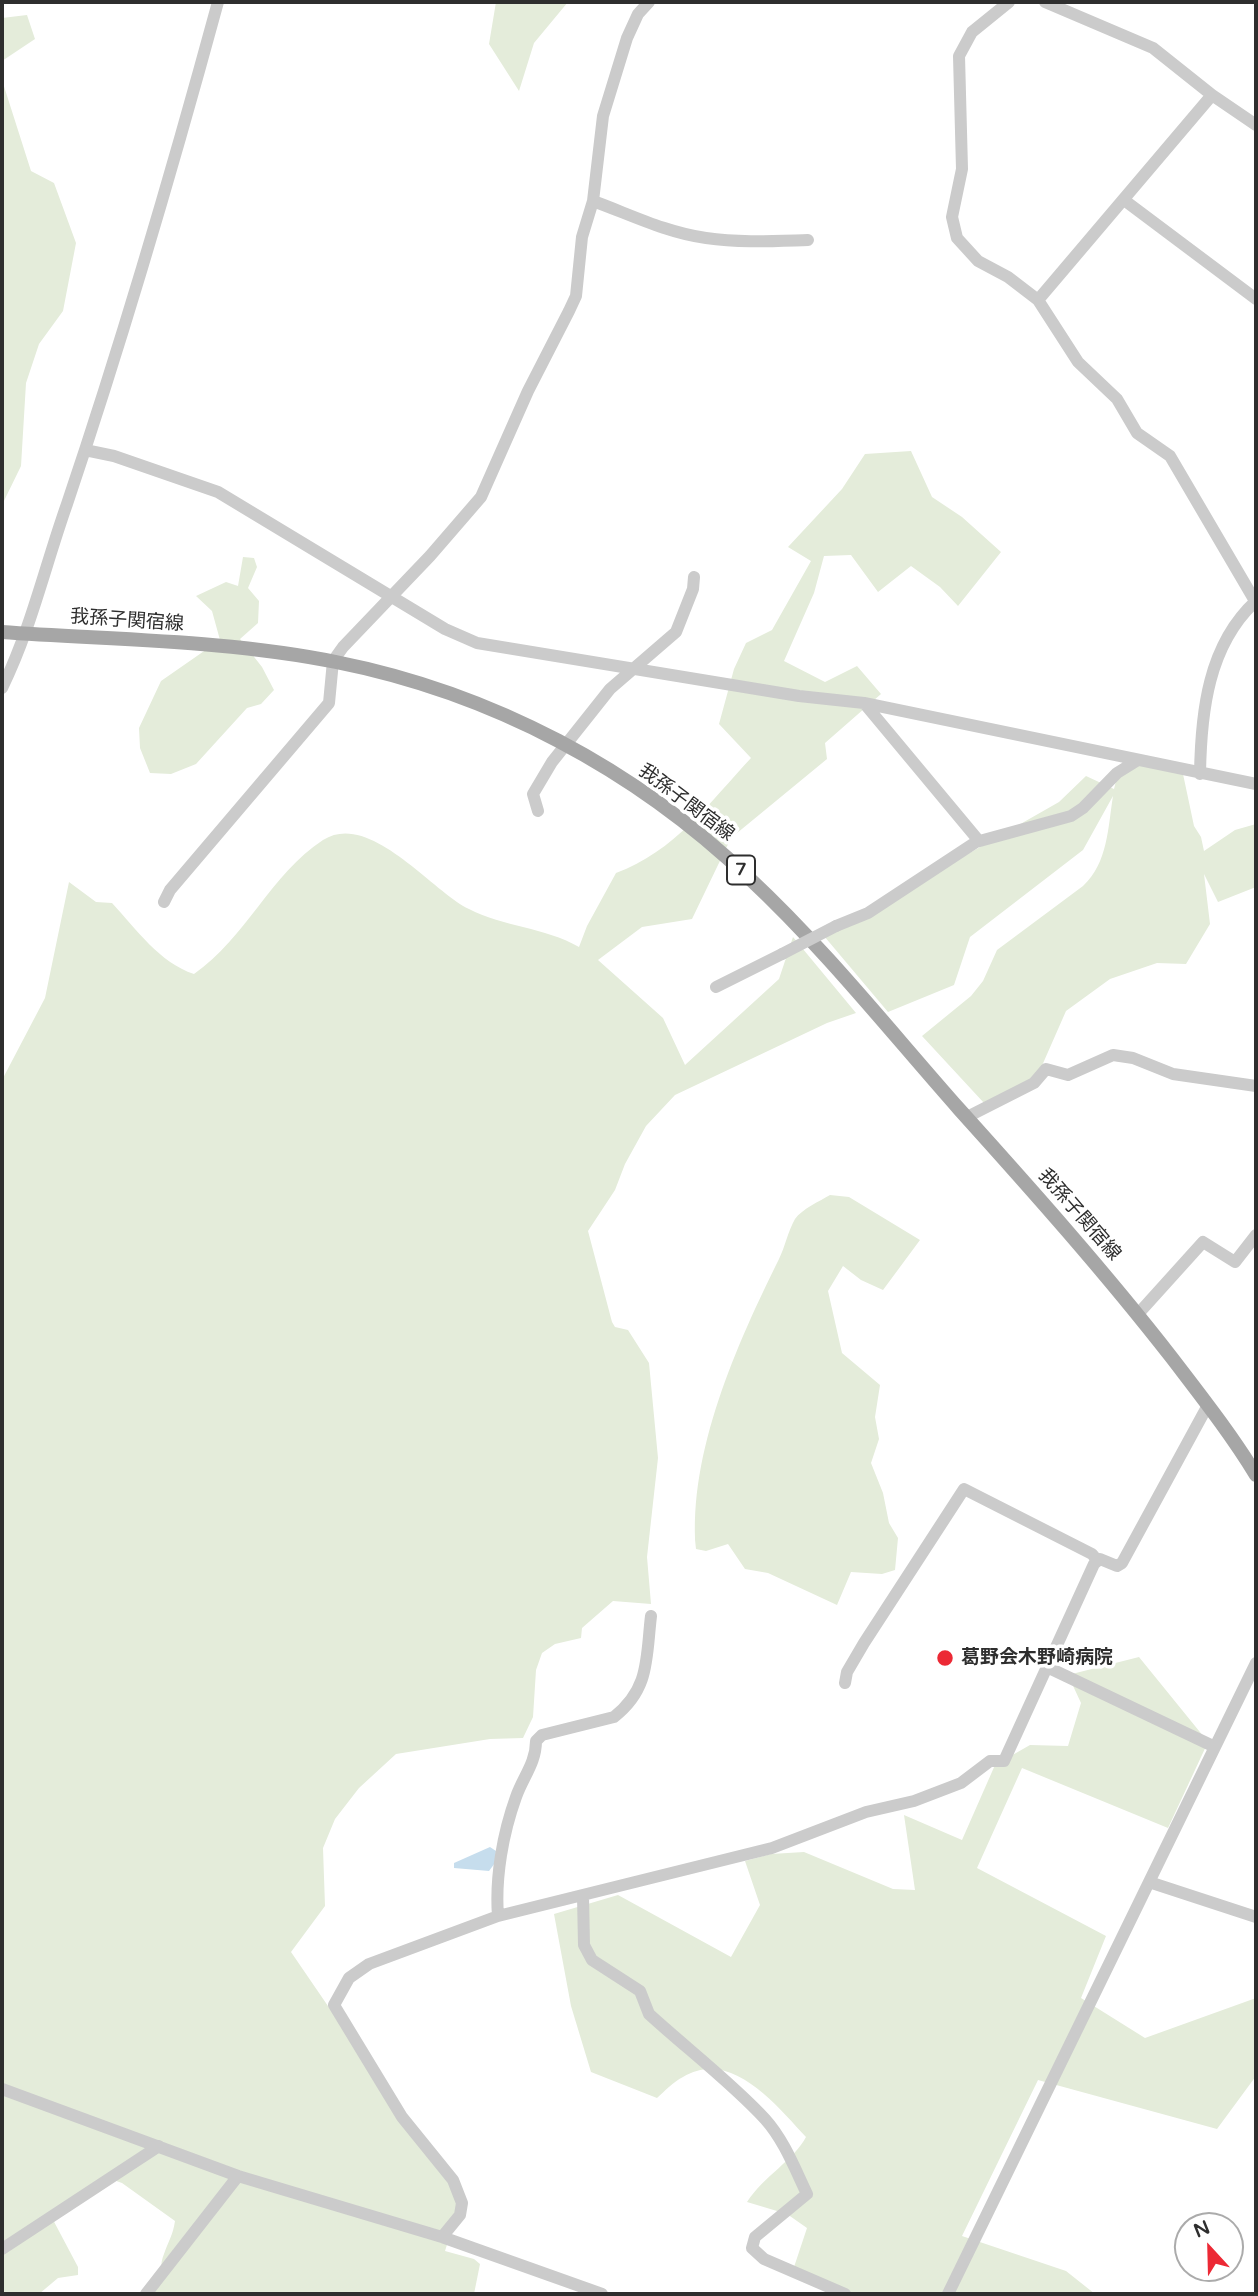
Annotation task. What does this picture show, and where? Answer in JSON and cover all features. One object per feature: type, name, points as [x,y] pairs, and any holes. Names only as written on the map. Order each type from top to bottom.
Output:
[{"type":"main road","name":"我孫子関宿線","points":[[2,632],[210,646],[333,662],[400,677],[457,695],[567,745],[688,823],[804,932],[967,1116],[1138,1314],[1208,1405],[1256,1475]]},
{"type":"street","points":[[2,688],[27,634],[135,298],[218,2]]},
{"type":"street","points":[[164,902],[170,890],[329,703],[333,662],[481,498],[528,391],[576,296],[582,237],[593,201],[603,116],[620,55],[638,14],[649,2]]},
{"type":"street","points":[[1009,2],[971,32],[959,56],[962,169],[952,218],[957,238],[978,261],[1008,276],[1038,300],[1078,362],[1117,399],[1137,433],[1170,456],[1256,601],[1232,629],[1207,690],[1200,774]]},
{"type":"street","points":[[1045,2],[1153,48],[1212,96],[1256,124]]},
{"type":"street","points":[[1038,300],[1212,96]]},
{"type":"street","points":[[1124,200],[1256,299]]},
{"type":"street","points":[[593,201],[663,227],[703,238],[743,241],[808,240]]},
{"type":"street","points":[[85,450],[159,470],[218,492],[445,629],[477,643],[637,667],[799,696],[864,703],[1256,784]]},
{"type":"street","points":[[538,811],[533,794],[552,762],[610,689],[676,632],[693,589],[694,578]]},
{"type":"street","points":[[864,703],[979,841]]},
{"type":"street","points":[[716,987],[868,912],[979,841],[1071,816],[1083,808],[1117,774],[1138,761]]},
{"type":"street","points":[[967,1116],[1034,1083],[1046,1069],[1068,1075],[1113,1055],[1133,1058],[1173,1074],[1256,1086]]},
{"type":"street","points":[[1138,1314],[1203,1242],[1235,1262],[1256,1235]]},
{"type":"street","points":[[845,1683],[847,1672],[864,1643],[964,1489],[1092,1554],[1097,1560],[1117,1566],[1122,1563],[1208,1405]]},
{"type":"street","points":[[442,2237],[460,2215],[462,2203],[453,2180],[402,2117],[334,2005],[349,1978],[369,1964],[498,1916],[772,1848],[866,1812],[914,1801],[961,1783],[990,1762],[1004,1761],[1097,1560]]},
{"type":"street","points":[[498,1916],[498,1881],[508,1825],[517,1794],[536,1754],[536,1741],[542,1735],[614,1717],[623,1710],[644,1681],[651,1616]]},
{"type":"street","points":[[948,2294],[1256,1663]]},
{"type":"street","points":[[1047,1667],[1215,1747]]},
{"type":"street","points":[[1149,1882],[1256,1917]]},
{"type":"street","points":[[583,1896],[584,1945],[592,1960],[640,1991],[649,2014],[764,2119],[782,2142],[796,2171],[807,2194],[755,2237],[752,2248],[764,2259],[845,2294]]},
{"type":"street","points":[[2,2089],[239,2176],[442,2237],[602,2294]]},
{"type":"street","points":[[2,2249],[159,2146]]},
{"type":"street","points":[[146,2294],[239,2176]]},
{"type":"green space","points":[[496,2],[568,2],[534,43],[519,91],[489,44]]},
{"type":"green space","points":[[27,15],[35,39],[2,61],[2,18]]},
{"type":"green space","points":[[2,80],[31,171],[54,183],[76,243],[63,311],[39,344],[26,383],[21,466],[2,505]]},
{"type":"green space","points":[[911,451],[932,497],[962,517],[1001,552],[958,606],[940,587],[911,566],[878,592],[851,555],[824,556],[814,593],[784,661],[825,682],[857,666],[881,694],[825,743],[827,759],[731,838],[692,919],[642,927],[598,960],[663,1018],[685,1065],[779,979],[793,937],[856,1013],[827,1023],[675,1095],[646,1126],[625,1164],[615,1190],[588,1231],[612,1322],[615,1327],[628,1330],[649,1363],[658,1458],[647,1557],[651,1604],[613,1601],[582,1628],[581,1638],[555,1644],[542,1653],[536,1670],[533,1717],[523,1738],[490,1739],[396,1754],[359,1788],[335,1819],[323,1848],[325,1906],[291,1952],[456,2193],[457,2213],[445,2251],[474,2259],[480,2264],[474,2294],[157,2294],[153,2291],[160,2279],[162,2260],[175,2221],[122,2183],[105,2177],[51,2216],[78,2267],[78,2275],[58,2278],[39,2294],[2,2294],[2,1080],[45,998],[69,882],[96,902],[112,903],[159,954],[194,974],[228,943],[288,870],[305,854],[323,840],[341,834],[360,836],[399,856],[469,909],[496,920],[552,935],[579,947],[587,926],[616,873],[637,864],[673,839],[706,808],[751,758],[719,724],[734,669],[746,643],[772,630],[811,561],[788,547],[842,489],[865,454]]},
{"type":"green space","points":[[243,557],[254,558],[257,567],[248,588],[259,601],[258,623],[240,639],[262,667],[274,690],[261,704],[247,708],[196,764],[171,774],[150,773],[140,748],[139,728],[161,681],[220,640],[212,611],[196,596],[226,582],[238,586]]},
{"type":"green space","points":[[1139,764],[1183,774],[1194,826],[1201,837],[1204,851],[1235,830],[1256,824],[1256,887],[1218,902],[1204,874],[1210,924],[1186,964],[1157,963],[1110,979],[1066,1011],[1037,1077],[984,1103],[922,1036],[971,996],[983,981],[997,950],[1083,886],[1091,877],[1098,867],[1106,844],[1113,796],[1083,850],[970,937],[954,985],[888,1012],[824,936],[1059,802],[1086,776],[1114,789],[1117,777]]},
{"type":"green space","points":[[830,1195],[849,1197],[920,1240],[883,1290],[861,1280],[843,1266],[828,1291],[842,1353],[880,1385],[875,1417],[879,1439],[871,1463],[883,1493],[889,1523],[898,1538],[895,1570],[882,1574],[851,1572],[837,1605],[768,1573],[745,1569],[728,1544],[706,1551],[696,1549],[700,1475],[708,1437],[732,1363],[795,1219]]},
{"type":"green space","points":[[1139,1657],[1208,1742],[1168,1828],[1022,1768],[977,1868],[1106,1936],[1081,1998],[1145,2038],[1256,1998],[1256,2076],[1217,2129],[1038,2080],[962,2236],[1066,2271],[1095,2294],[827,2294],[826,2284],[793,2270],[807,2228],[787,2214],[747,2202],[806,2137],[767,2096],[735,2075],[718,2070],[701,2070],[672,2084],[657,2098],[591,2072],[571,2006],[554,1914],[618,1895],[731,1957],[760,1905],[745,1861],[771,1854],[804,1852],[893,1889],[915,1890],[904,1815],[962,1840],[995,1765],[1030,1745],[1068,1746],[1081,1703],[1068,1675]]},
{"type":"water","points":[[490,1847],[496,1851],[495,1863],[489,1871],[454,1868],[454,1863]]},
{"type":"place","name":"葛野会木野崎病院","points":[[945,1658]]}]
